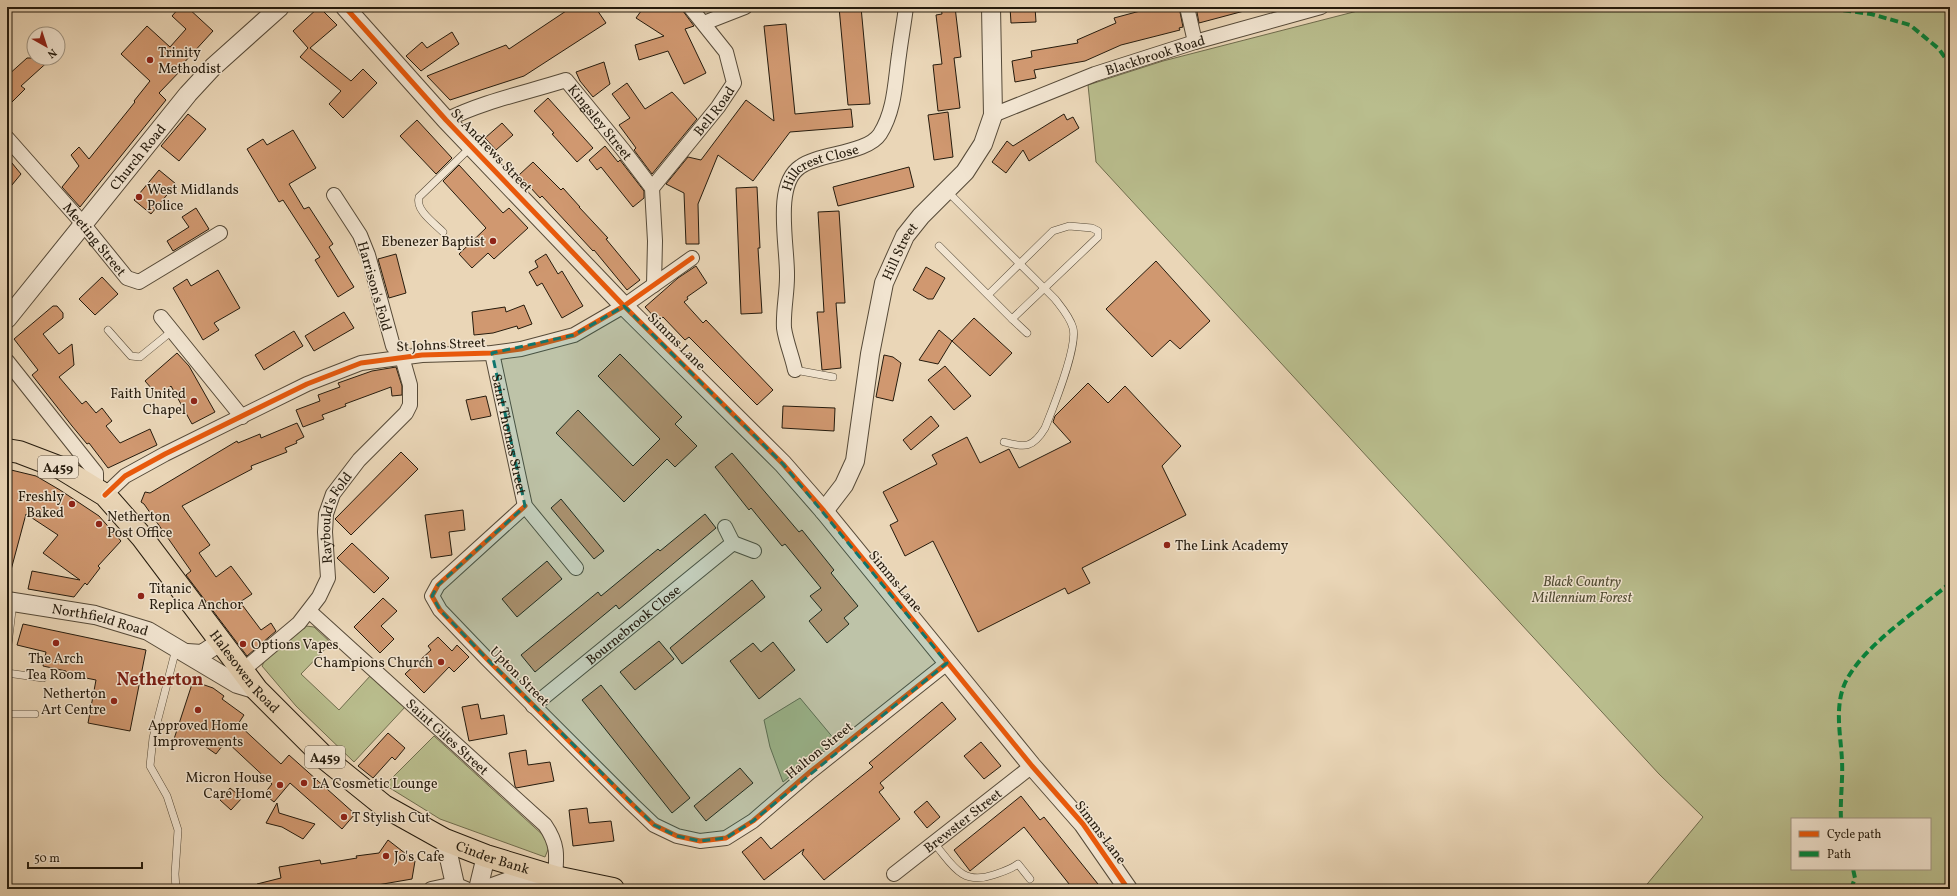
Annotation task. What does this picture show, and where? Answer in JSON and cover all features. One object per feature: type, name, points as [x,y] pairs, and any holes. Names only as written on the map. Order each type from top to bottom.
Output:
[{"type":"main road","name":"Halesowen Road","points":[[7,450],[20,452],[61,468],[100,491],[142,537],[257,690],[338,769],[384,806],[421,827]]},
{"type":"main road","name":"Cinder Bank","points":[[421,827],[445,840],[486,856],[550,876],[613,889]]},
{"type":"street","name":"Church Road","points":[[7,319],[188,94],[224,56],[280,7]]},
{"type":"street","name":"St Andrews Street","points":[[345,7],[446,120],[624,306]]},
{"type":"street","name":"Bell Road","points":[[652,188],[714,113],[734,83],[726,52],[690,7]]},
{"type":"street","points":[[704,23],[745,7]]},
{"type":"street","name":"Hillcrest Close","points":[[795,370],[784,330],[787,277],[784,226],[786,187],[792,173],[801,166],[870,143],[880,135],[893,105],[906,7]]},
{"type":"street","name":"Hill Street","points":[[824,511],[844,485],[855,461],[870,354],[884,283],[905,236],[920,216],[965,172],[983,144],[993,115],[991,7]]},
{"type":"street","points":[[1187,7],[1195,42]]},
{"type":"street","name":"Blackbrook Road","points":[[993,115],[1095,74],[1195,42],[1321,7]]},
{"type":"street","name":"Kingsley Street","points":[[446,120],[464,111],[489,102],[566,80],[652,188]]},
{"type":"street","name":"Meeting Street","points":[[7,138],[84,225],[127,278],[139,282],[220,233]]},
{"type":"street","points":[[652,188],[655,241],[654,285]]},
{"type":"street","name":"Harrison's Fold","points":[[334,195],[360,235],[368,256],[393,346],[402,357]]},
{"type":"street","name":"St Johns Street","points":[[100,491],[165,454],[307,384],[361,363],[422,354],[492,353],[521,349],[574,335],[624,306],[692,258]]},
{"type":"street","name":"Simms Lane","points":[[624,306],[783,464],[824,511],[918,625],[947,664],[1032,766],[1083,824],[1128,889]]},
{"type":"street","points":[[161,317],[242,416]]},
{"type":"street","name":"Saint Thomas Street","points":[[492,353],[525,506],[576,568]]},
{"type":"street","name":"Raybould's Fold","points":[[242,671],[299,623],[309,612],[328,578],[325,532],[326,514],[333,494],[359,460],[406,413],[410,404],[410,385],[402,357]]},
{"type":"street","points":[[7,361],[96,473],[100,491]]},
{"type":"street","name":"Upton Street","points":[[525,506],[438,585],[432,596],[440,610],[533,706],[654,825],[677,836],[700,842]]},
{"type":"street","points":[[726,527],[733,542],[754,552]]},
{"type":"street","name":"Bournebrook Close","points":[[533,706],[733,542]]},
{"type":"street","name":"Northfield Road","points":[[10,601],[60,608],[115,620],[148,631],[237,684],[257,690]]},
{"type":"street","name":"Saint Giles Street","points":[[309,612],[545,825],[554,837],[557,852],[550,876]]},
{"type":"street","points":[[182,650],[202,654],[220,642]]},
{"type":"street","name":"Halton Street","points":[[700,842],[726,838],[753,821],[810,772],[947,664]]},
{"type":"street","name":"Brewster Street","points":[[894,874],[1032,766]]},
{"type":"street","points":[[431,889],[459,887],[445,840]]},
{"type":"street","points":[[478,889],[486,856]]},
{"type":"street","points":[[487,889],[512,880],[550,876]]},
{"type":"lane","points":[[443,232],[419,208],[419,197],[472,146]]},
{"type":"lane","points":[[947,191],[1055,299],[1070,319],[1074,329],[1069,362],[1045,428],[1040,437],[1031,444],[1020,447],[1004,442]]},
{"type":"lane","points":[[988,295],[1053,231],[1069,226],[1092,228],[1098,231],[1098,237],[1012,319]]},
{"type":"lane","points":[[939,246],[1027,333]]},
{"type":"lane","points":[[108,330],[131,356],[136,357],[140,357],[172,331]]},
{"type":"lane","points":[[795,370],[833,377]]},
{"type":"lane","points":[[7,653],[10,601]]},
{"type":"lane","points":[[176,889],[175,874],[178,830],[167,796],[150,766],[152,738],[182,650]]},
{"type":"lane","points":[[7,673],[43,678]]},
{"type":"lane","points":[[7,714],[35,714]]},
{"type":"lane","points":[[934,843],[959,872],[969,878],[984,878],[1011,869],[1018,864],[1030,879]]},
{"type":"highlighted area","points":[[624,306],[783,464],[947,663],[753,821],[726,838],[700,841],[677,836],[654,825],[487,659],[440,610],[432,596],[438,585],[525,506],[492,353],[574,335]]},
{"type":"green space","name":"Black Country Millennium Forest","points":[[1373,7],[1950,7],[1950,889],[1643,889],[1703,817],[1659,774],[1096,162],[1088,85],[1163,61]]},
{"type":"green space","points":[[306,626],[314,627],[331,643],[301,674],[339,710],[371,675],[406,706],[354,762],[296,706],[262,666],[265,660]]},
{"type":"green space","points":[[800,698],[835,740],[783,782],[770,747],[764,720]]},
{"type":"green space","points":[[434,736],[544,836],[549,847],[545,857],[440,819],[385,785]]},
{"type":"building","points":[[180,7],[187,7],[213,31],[181,66],[183,68],[159,93],[166,100],[80,207],[62,187],[79,166],[71,155],[79,147],[89,159],[150,81],[121,54],[147,26],[170,47],[186,29],[172,16]]},
{"type":"building","points":[[319,7],[337,25],[310,48],[351,81],[363,69],[377,83],[343,118],[329,104],[341,91],[300,57],[308,48],[293,31]]},
{"type":"building","points":[[572,7],[595,7],[606,23],[524,76],[450,100],[427,76],[506,45],[509,49]]},
{"type":"building","points":[[644,7],[680,7],[694,26],[685,29],[706,73],[684,84],[668,51],[639,60],[635,45],[664,36],[636,18]]},
{"type":"building","points":[[839,7],[861,7],[870,104],[848,105]]},
{"type":"building","points":[[941,7],[955,7],[961,57],[954,58],[960,108],[938,111],[933,65],[942,64],[936,15],[942,14]]},
{"type":"building","points":[[1010,7],[1035,7],[1036,22],[1011,23]]},
{"type":"building","points":[[1155,7],[1179,7],[1183,27],[1179,28],[1180,30],[1121,45],[1085,61],[1034,70],[1036,78],[1015,82],[1012,61],[1032,57],[1031,51],[1078,43],[1077,40],[1116,23],[1114,18]]},
{"type":"building","points":[[1196,7],[1244,7],[1244,11],[1199,23]]},
{"type":"building","points":[[786,24],[795,114],[851,109],[853,127],[790,132],[753,181],[718,155],[698,204],[699,244],[686,244],[684,193],[666,184],[688,157],[701,160],[746,100],[774,121],[764,26]]},
{"type":"building","points":[[452,32],[459,44],[421,71],[406,56],[422,42],[427,48]]},
{"type":"building","points":[[26,59],[26,66],[43,66],[21,86],[25,89],[7,107],[7,76]]},
{"type":"building","points":[[604,62],[610,84],[593,97],[580,81],[576,72]]},
{"type":"building","points":[[627,83],[645,109],[672,92],[697,119],[652,174],[634,150],[636,148],[619,125],[630,118],[612,94]]},
{"type":"building","points":[[548,98],[593,148],[577,162],[534,111]]},
{"type":"building","points":[[948,112],[953,157],[934,160],[928,115]]},
{"type":"building","points":[[188,114],[206,129],[179,161],[161,146]]},
{"type":"building","points":[[1064,114],[1067,120],[1073,117],[1079,128],[1029,161],[1023,150],[1006,173],[992,162],[1007,141],[1013,146]]},
{"type":"building","points":[[417,120],[452,158],[436,174],[400,136]]},
{"type":"building","points":[[502,123],[513,135],[496,150],[485,138]]},
{"type":"building","points":[[293,130],[316,168],[289,184],[304,209],[309,207],[333,244],[329,247],[354,287],[338,297],[315,260],[320,257],[283,200],[279,202],[247,149],[263,139],[267,145]]},
{"type":"building","points":[[605,146],[618,162],[620,160],[644,191],[644,198],[633,207],[601,167],[597,170],[589,160]]},
{"type":"building","points":[[7,157],[21,174],[7,191]]},
{"type":"building","points":[[533,162],[561,190],[563,188],[608,238],[606,239],[640,280],[627,290],[594,250],[593,251],[542,196],[540,198],[519,175]]},
{"type":"building","points":[[459,165],[503,213],[509,208],[528,228],[494,259],[488,253],[472,268],[459,254],[486,228],[443,181]]},
{"type":"building","points":[[909,167],[914,187],[838,206],[833,187]]},
{"type":"building","points":[[159,170],[176,184],[151,214],[134,200]]},
{"type":"building","points":[[757,187],[760,248],[758,248],[762,313],[741,314],[736,188]]},
{"type":"building","points":[[196,208],[209,229],[173,251],[167,241],[189,227],[182,217]]},
{"type":"building","points":[[839,211],[845,303],[836,303],[841,368],[822,370],[817,312],[824,312],[818,212]]},
{"type":"building","points":[[396,254],[406,293],[389,298],[378,259]]},
{"type":"building","points":[[546,254],[558,274],[562,271],[583,306],[562,318],[542,283],[537,286],[529,272],[538,267],[535,261]]},
{"type":"building","points":[[1156,261],[1210,321],[1180,349],[1170,340],[1152,357],[1106,309]]},
{"type":"building","points":[[696,266],[707,283],[687,297],[688,299],[684,302],[703,323],[706,320],[773,390],[757,405],[689,337],[685,340],[663,317],[658,321],[645,307],[678,278]]},
{"type":"building","points":[[926,267],[945,278],[933,299],[928,299],[913,290]]},
{"type":"building","points":[[218,270],[240,308],[214,323],[219,330],[203,340],[173,288],[187,279],[191,286]]},
{"type":"building","points":[[102,277],[118,294],[95,315],[79,299]]},
{"type":"building","points":[[524,305],[532,324],[518,329],[517,326],[493,333],[474,335],[472,312],[505,307],[506,312]]},
{"type":"building","points":[[53,306],[57,306],[63,313],[63,318],[43,334],[59,354],[72,344],[74,365],[59,377],[82,404],[86,401],[96,413],[102,408],[112,421],[106,426],[120,443],[150,429],[157,445],[108,468],[89,443],[87,444],[72,426],[32,375],[38,370],[14,339]]},
{"type":"building","points":[[344,312],[354,328],[314,351],[305,336]]},
{"type":"building","points":[[974,318],[1012,353],[990,376],[952,341]]},
{"type":"building","points":[[939,330],[952,341],[938,364],[919,360]]},
{"type":"building","points":[[294,331],[303,346],[264,370],[255,355]]},
{"type":"building","points":[[177,353],[189,366],[215,412],[192,424],[171,386],[159,397],[145,381]]},
{"type":"building","points":[[620,354],[682,417],[675,424],[697,446],[675,467],[667,459],[624,502],[556,433],[578,410],[633,466],[660,439],[598,376]]},
{"type":"building","points":[[884,355],[893,357],[901,363],[893,401],[876,397]]},
{"type":"building","points":[[945,366],[971,396],[954,410],[928,380]]},
{"type":"building","points":[[396,367],[402,386],[402,395],[392,396],[391,387],[345,404],[346,406],[322,415],[324,419],[303,427],[296,410],[320,401],[318,395],[340,387],[338,383],[372,371]]},
{"type":"building","points":[[1088,383],[1108,403],[1125,386],[1181,446],[1162,466],[1186,515],[1082,568],[1090,583],[1068,594],[1065,588],[978,632],[933,541],[905,556],[890,525],[898,521],[883,492],[937,464],[932,455],[967,437],[980,463],[1009,449],[1019,468],[1071,442],[1053,422],[1055,416]]},
{"type":"building","points":[[486,396],[491,416],[471,420],[466,400]]},
{"type":"building","points":[[783,406],[835,408],[834,431],[782,428]]},
{"type":"building","points":[[931,416],[939,426],[911,450],[903,440]]},
{"type":"building","points":[[297,423],[304,437],[296,441],[297,443],[285,448],[287,452],[251,466],[252,469],[182,506],[210,545],[199,553],[216,577],[231,566],[252,594],[240,602],[261,630],[271,623],[276,631],[247,656],[186,575],[191,571],[144,504],[141,502],[145,492],[150,493],[237,441],[238,443],[260,434],[261,438]]},
{"type":"building","points":[[401,452],[418,469],[351,535],[335,519]]},
{"type":"building","points":[[732,453],[799,532],[802,530],[834,570],[831,573],[858,606],[844,618],[849,624],[827,643],[809,621],[822,610],[810,596],[821,588],[785,544],[782,546],[751,508],[749,510],[715,467]]},
{"type":"building","points":[[7,469],[36,476],[60,490],[99,516],[121,541],[98,566],[100,568],[87,585],[85,583],[74,597],[28,589],[32,571],[80,580],[43,553],[58,535],[26,514],[11,570],[7,570]]},
{"type":"building","points":[[561,499],[604,551],[594,559],[551,508]]},
{"type":"building","points":[[463,510],[465,530],[449,532],[452,555],[431,558],[425,515]]},
{"type":"building","points":[[705,514],[716,528],[619,609],[616,605],[535,672],[521,655],[598,592],[601,596],[658,549],[660,551]]},
{"type":"building","points":[[352,543],[389,578],[374,593],[337,558]]},
{"type":"building","points":[[547,561],[562,579],[517,617],[502,599]]},
{"type":"building","points":[[752,580],[765,597],[682,664],[670,648]]},
{"type":"building","points":[[383,598],[397,611],[381,626],[394,639],[380,653],[354,627]]},
{"type":"building","points":[[23,624],[146,650],[130,731],[88,723],[96,680],[66,674],[66,671],[43,666],[46,652],[17,645]]},
{"type":"building","name":"Champions Church","points":[[438,637],[452,651],[457,645],[469,657],[454,672],[449,667],[424,693],[405,674],[431,650],[428,646]]},
{"type":"building","points":[[659,641],[674,659],[635,690],[620,672]]},
{"type":"building","points":[[773,642],[795,670],[759,699],[730,661],[753,643],[761,652]]},
{"type":"building","points":[[193,681],[213,688],[224,696],[222,699],[244,715],[238,724],[281,764],[289,755],[355,814],[342,829],[290,783],[274,802],[264,794],[272,784],[226,741],[216,754],[196,740],[194,745],[174,739]]},
{"type":"building","points":[[601,685],[690,798],[672,813],[582,700]]},
{"type":"building","points":[[942,702],[956,719],[880,783],[884,788],[879,792],[900,819],[824,880],[802,854],[804,849],[764,880],[742,852],[761,837],[771,849],[873,767],[869,763]]},
{"type":"building","points":[[478,704],[481,719],[504,715],[507,734],[469,741],[462,707]]},
{"type":"building","points":[[388,733],[405,748],[395,760],[392,757],[373,778],[358,766]]},
{"type":"building","points":[[981,742],[1001,766],[984,779],[964,756]]},
{"type":"building","points":[[526,750],[528,765],[550,762],[554,781],[516,788],[509,753]]},
{"type":"building","points":[[740,768],[753,783],[706,821],[694,806]]},
{"type":"building","points":[[230,788],[242,798],[231,810],[220,800]]},
{"type":"building","points":[[1021,796],[1040,820],[1044,817],[1102,889],[1073,889],[1024,827],[970,871],[954,850]]},
{"type":"building","points":[[927,801],[940,817],[927,828],[914,812]]},
{"type":"building","points":[[277,803],[279,813],[315,824],[303,839],[282,827],[266,823]]},
{"type":"building","points":[[587,808],[589,823],[611,821],[614,841],[573,846],[569,810]]},
{"type":"building","points":[[388,840],[415,861],[412,879],[354,889],[258,889],[257,884],[281,878],[279,867],[320,860],[321,864],[357,858],[356,856],[379,853]]},
{"type":"marked path","points":[[1832,7],[1835,9],[1871,14],[1910,25],[1939,49],[1950,65]]},
{"type":"marked path","points":[[1841,818],[1842,768],[1839,712],[1845,683],[1853,669],[1878,642],[1950,583]]},
{"type":"marked path","points":[[1851,889],[1855,878],[1853,870]]},
{"type":"cycle path","points":[[345,7],[446,120],[624,306],[783,464],[824,511],[1032,766],[1083,824],[1128,889]]},
{"type":"cycle path","points":[[105,495],[125,476],[165,454],[307,384],[361,363],[422,355],[492,353],[521,349],[574,335],[624,306],[692,258]]},
{"type":"cycle path","points":[[525,506],[438,585],[432,596],[440,610],[487,659],[632,804],[654,825],[677,836],[700,841],[726,838],[753,821],[810,772],[947,663]]},
{"type":"place","name":"Trinity Methodist","points":[[150,60]]},
{"type":"place","name":"West Midlands Police","points":[[139,197]]},
{"type":"place","name":"Ebenezer Baptist","points":[[493,241]]},
{"type":"place","name":"Faith United Chapel","points":[[194,401]]},
{"type":"place","name":"Freshly Baked","points":[[72,504]]},
{"type":"place","name":"Netherton Post Office","points":[[99,524]]},
{"type":"place","name":"The Link Academy","points":[[1167,545]]},
{"type":"place","name":"Titanic Replica Anchor","points":[[141,596]]},
{"type":"place","name":"The Arch Tea Room","points":[[56,643]]},
{"type":"place","name":"Options Vapes","points":[[243,644]]},
{"type":"place","name":"Champions Church","points":[[441,662]]},
{"type":"place","name":"Netherton Art Centre","points":[[114,701]]},
{"type":"place","name":"Approved Home Improvements","points":[[198,710]]},
{"type":"place","name":"LA Cosmetic Lounge","points":[[304,783]]},
{"type":"place","name":"Micron House Care Home","points":[[280,785]]},
{"type":"place","name":"T Stylish Cut","points":[[344,817]]},
{"type":"place","name":"Jo's Cafe","points":[[386,856]]},
{"type":"district","name":"Netherton","points":[[160,679]]}]
